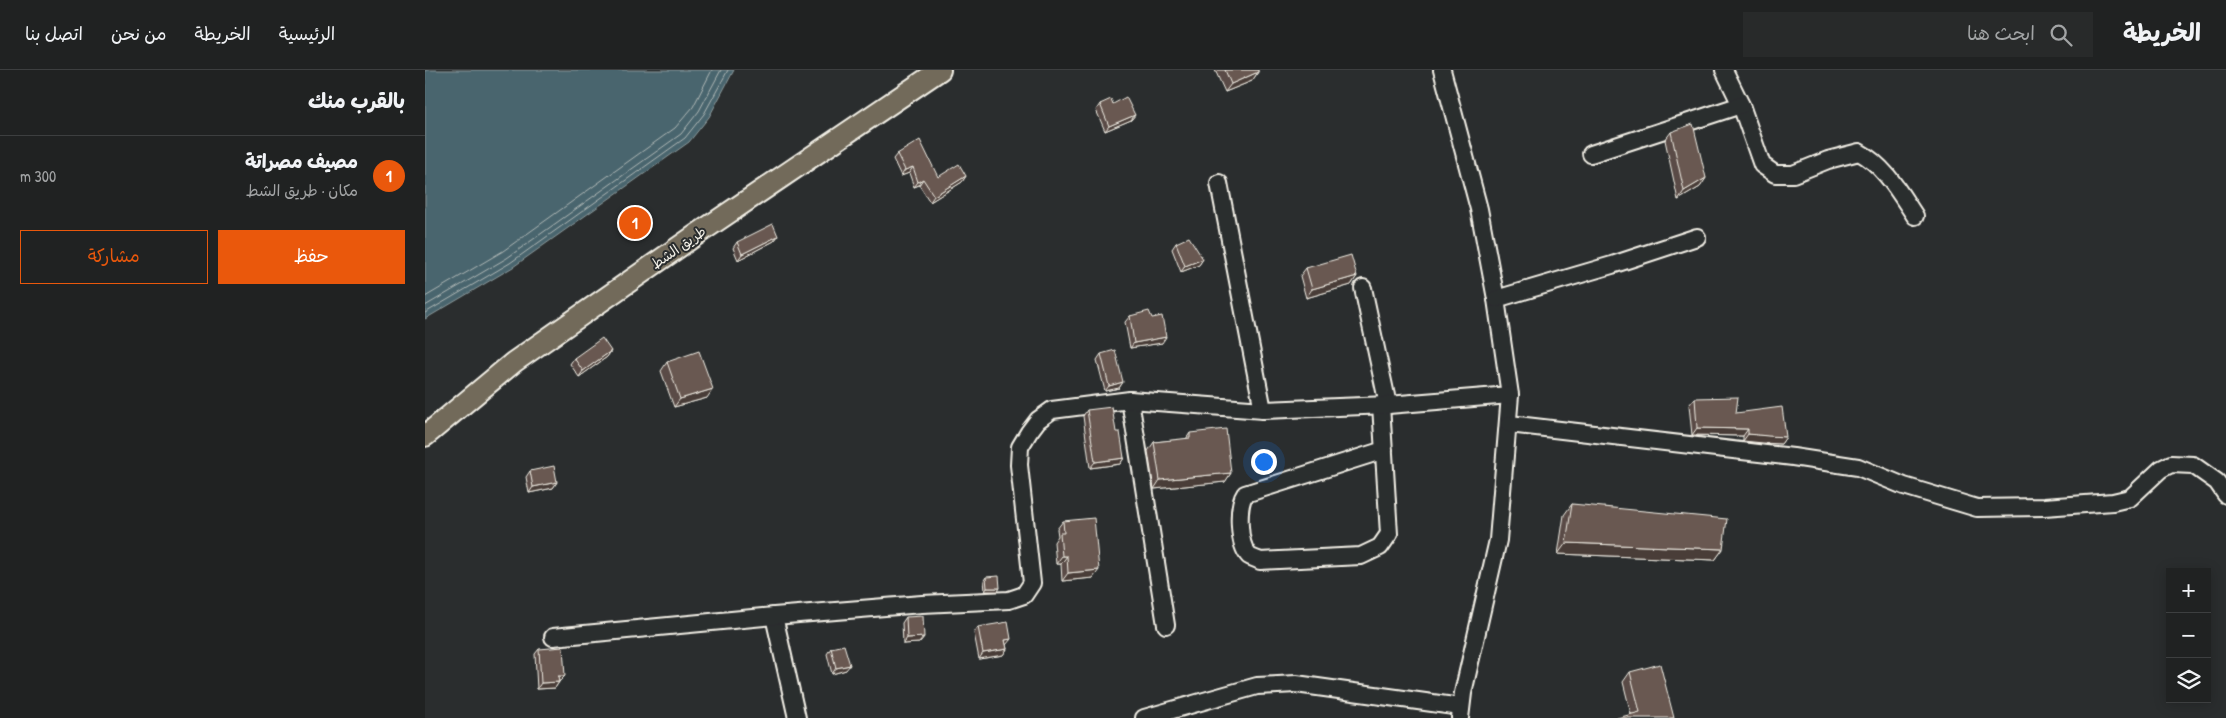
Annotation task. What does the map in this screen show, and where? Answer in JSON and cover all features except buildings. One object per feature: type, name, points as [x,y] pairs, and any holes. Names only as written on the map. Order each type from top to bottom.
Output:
[{"type":"main road","name":"طريق الشط","points":[[425,436],[514,362],[696,234],[940,70]]},
{"type":"street","points":[[1144,718],[1257,686],[1296,684],[1460,713],[1498,540],[1510,395],[1496,299],[1479,209],[1441,70]]},
{"type":"street","points":[[1724,70],[1741,105],[1761,165],[1775,174],[1793,174],[1828,160],[1859,152],[1874,160],[1915,216]]},
{"type":"street","points":[[1591,154],[1741,105]]},
{"type":"street","points":[[1219,183],[1263,410]]},
{"type":"street","points":[[1496,299],[1612,265],[1697,237]]},
{"type":"street","points":[[1363,288],[1384,405],[1384,450],[1389,534],[1380,547],[1361,556],[1260,561],[1250,556],[1243,545],[1239,508],[1245,494],[1384,450]]},
{"type":"street","points":[[553,638],[774,616],[922,604],[1009,600],[1023,595],[1033,583],[1019,465],[1020,447],[1037,420],[1052,410],[1130,400],[1263,410],[1384,405],[1510,395]]},
{"type":"street","points":[[1130,400],[1167,625]]},
{"type":"street","points":[[1509,424],[1793,457],[1859,467],[1904,486],[1977,508],[2044,507],[2113,502],[2130,498],[2161,469],[2171,464],[2193,465],[2217,482],[2226,495]]},
{"type":"street","points":[[774,616],[797,718]]},
{"type":"water","points":[[425,70],[734,70],[709,117],[689,142],[513,267],[425,319]]},
{"type":"place","name":"مصيف مصراتة","points":[[635,223]]}]
